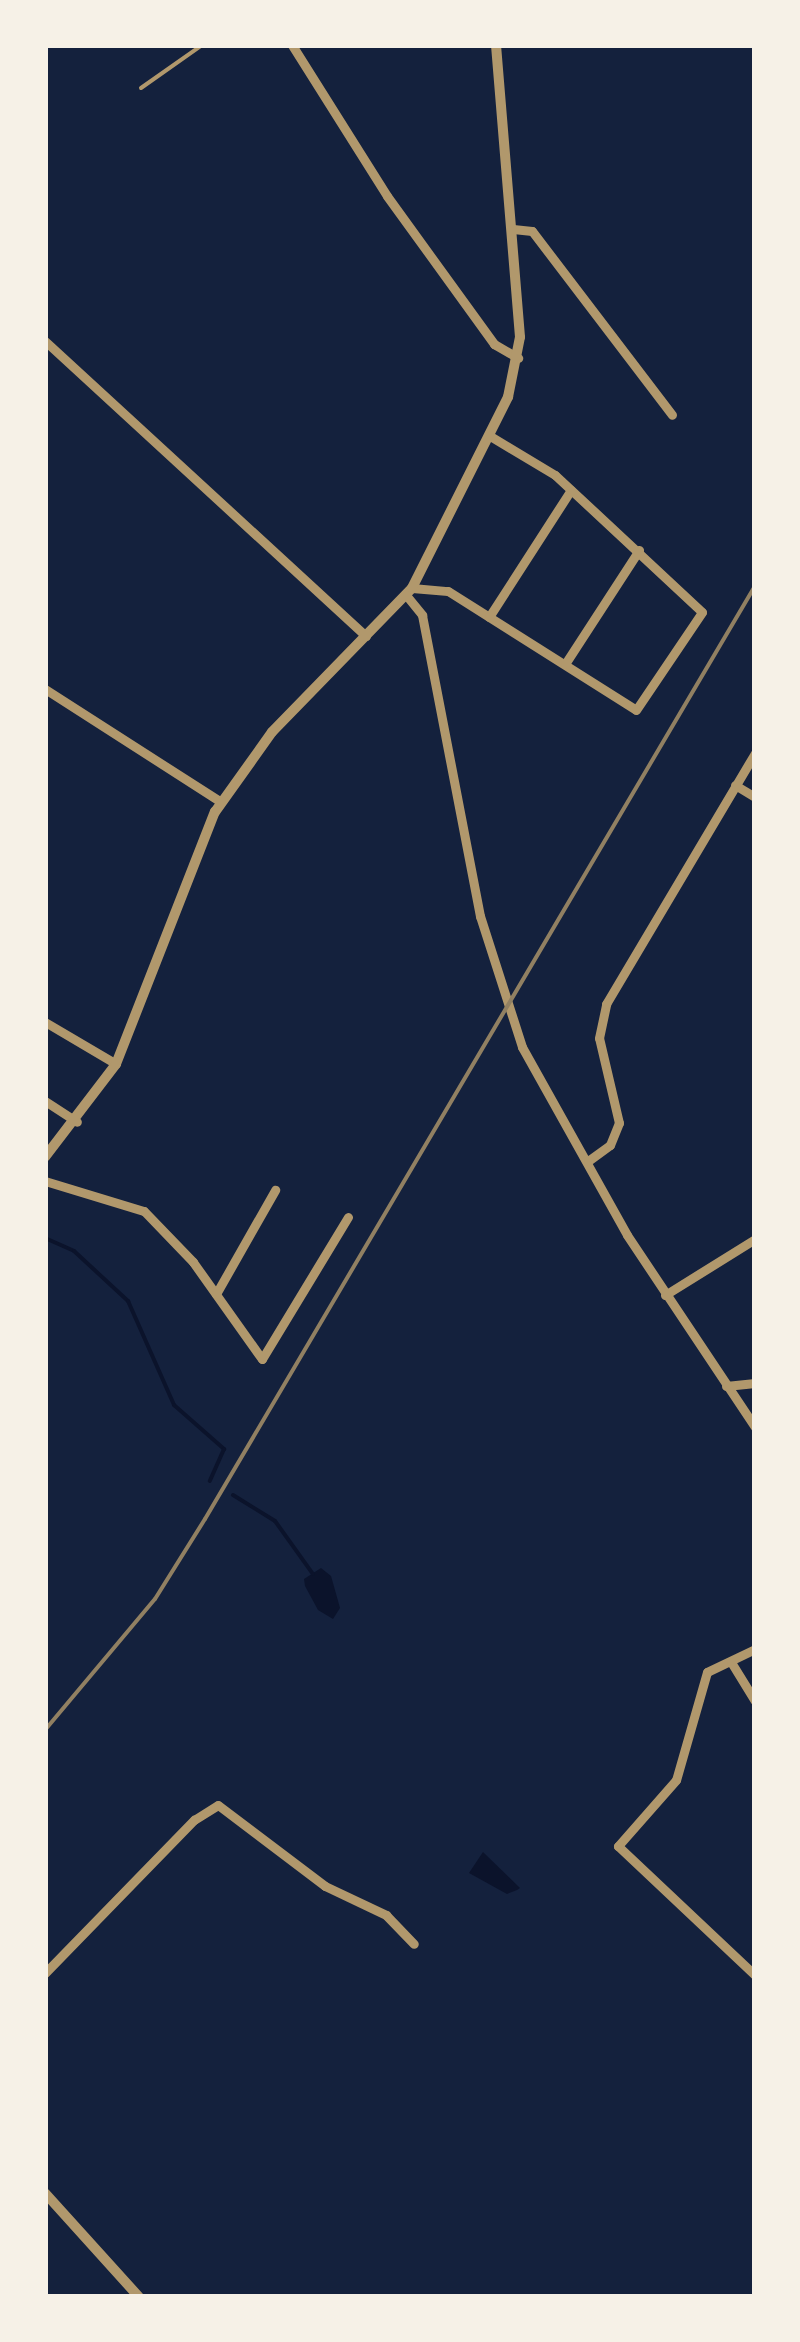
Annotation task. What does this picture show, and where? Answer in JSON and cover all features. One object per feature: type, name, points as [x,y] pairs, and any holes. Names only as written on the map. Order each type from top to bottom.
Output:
[{"type":"street","points":[[292,45],[397,210],[494,344],[518,358]]},
{"type":"street","points":[[45,1157],[76,1122],[116,1064],[184,878],[221,802],[272,732],[409,592],[490,436],[518,358],[513,229],[496,45]]},
{"type":"street","points":[[513,229],[532,230],[672,415]]},
{"type":"street","points":[[45,341],[366,636]]},
{"type":"street","points":[[409,592],[448,591],[632,708],[642,707],[703,608],[571,490],[520,449],[490,436]]},
{"type":"street","points":[[489,617],[571,490]]},
{"type":"street","points":[[565,664],[640,550]]},
{"type":"street","points":[[409,592],[422,616],[490,953],[522,1047],[665,1294],[755,1427]]},
{"type":"street","points":[[45,689],[221,802]]},
{"type":"street","points":[[588,1162],[610,1145],[619,1122],[600,1038],[606,1004],[755,753]]},
{"type":"street","points":[[736,784],[755,797]]},
{"type":"street","points":[[45,1022],[116,1064]]},
{"type":"street","points":[[45,1101],[76,1122]]},
{"type":"street","points":[[45,1181],[144,1210],[216,1294],[262,1359],[348,1217]]},
{"type":"street","points":[[216,1294],[275,1190]]},
{"type":"street","points":[[665,1294],[755,1239]]},
{"type":"street","points":[[726,1386],[755,1383]]},
{"type":"street","points":[[755,1649],[707,1672],[676,1780],[618,1846],[755,1975]]},
{"type":"street","points":[[731,1662],[755,1702]]},
{"type":"street","points":[[45,1973],[194,1820],[218,1805],[325,1886],[386,1915],[414,1944]]},
{"type":"street","points":[[45,2193],[138,2297]]},
{"type":"lane","points":[[141,88],[202,45]]},
{"type":"water","points":[[321,1568],[331,1576],[340,1608],[333,1619],[318,1610],[305,1586],[304,1579]]},
{"type":"water","points":[[483,1852],[520,1888],[507,1894],[469,1873]]},
{"type":"waterway","points":[[45,1238],[74,1251],[128,1301],[174,1405],[224,1449],[210,1481]]},
{"type":"waterway","points":[[233,1495],[275,1521],[313,1574]]},
{"type":"railway","points":[[45,1730],[155,1599],[205,1519],[755,586]]}]
